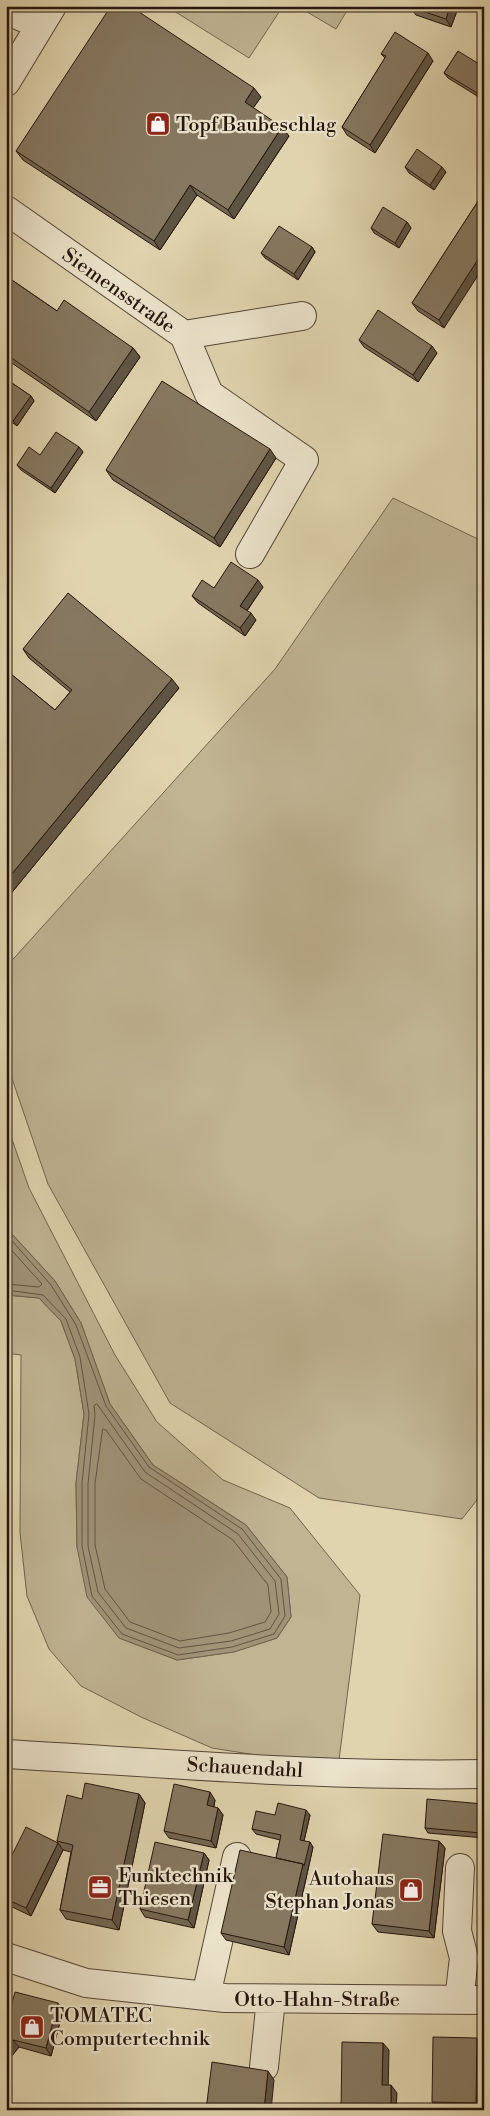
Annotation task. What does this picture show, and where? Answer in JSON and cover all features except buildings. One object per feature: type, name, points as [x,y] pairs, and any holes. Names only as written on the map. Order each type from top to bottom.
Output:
[{"type":"street","points":[[6,10],[46,16],[6,82]]},
{"type":"street","name":"Siemensstraße","points":[[6,210],[184,335],[302,316]]},
{"type":"street","points":[[184,335],[209,394],[304,460],[250,554]]},
{"type":"street","name":"Schauendahl","points":[[6,1754],[338,1773],[402,1775],[484,1774]]},
{"type":"street","points":[[206,1996],[237,1857]]},
{"type":"street","points":[[460,1868],[457,1931],[471,2000]]},
{"type":"street","name":"Otto-Hahn-Straße","points":[[6,1957],[86,1983],[206,1996],[271,1999],[471,2000]]},
{"type":"street","points":[[264,2067],[271,1999]]},
{"type":"shaded area","points":[[166,6],[283,6],[249,58]]},
{"type":"shaded area","points":[[297,6],[340,6],[348,9],[336,29]]},
{"type":"shaded area","points":[[393,498],[484,542],[484,1491],[462,1519],[319,1498],[170,1403],[48,1184],[6,1061],[6,967],[275,669]]},
{"type":"shaded area","points":[[6,1122],[29,1188],[115,1355],[157,1422],[223,1480],[290,1508],[360,1595],[338,1768],[212,1748],[141,1717],[81,1686],[49,1649],[27,1596],[20,1533],[21,1355],[6,1353],[6,1295],[39,1298],[61,1321],[75,1359],[84,1414],[76,1483],[77,1547],[119,1638],[177,1660],[233,1652],[277,1638],[291,1617],[287,1577],[246,1525],[153,1465],[110,1404],[81,1323],[55,1281],[11,1233],[6,1219]]},
{"type":"water","points":[[6,1219],[11,1233],[55,1281],[81,1323],[110,1404],[153,1465],[246,1525],[287,1577],[291,1617],[277,1638],[234,1652],[177,1660],[119,1638],[87,1597],[77,1547],[76,1483],[84,1414],[75,1359],[61,1321],[39,1298],[6,1295]]},
{"type":"place","name":"Topf Baubeschlag","points":[[158,124]]},
{"type":"place","name":"Funktechnik Thiesen","points":[[100,1887]]},
{"type":"place","name":"Autohaus Stephan Jonas","points":[[411,1890]]},
{"type":"place","name":"TOMATEC Computertechnik","points":[[32,2027]]}]
